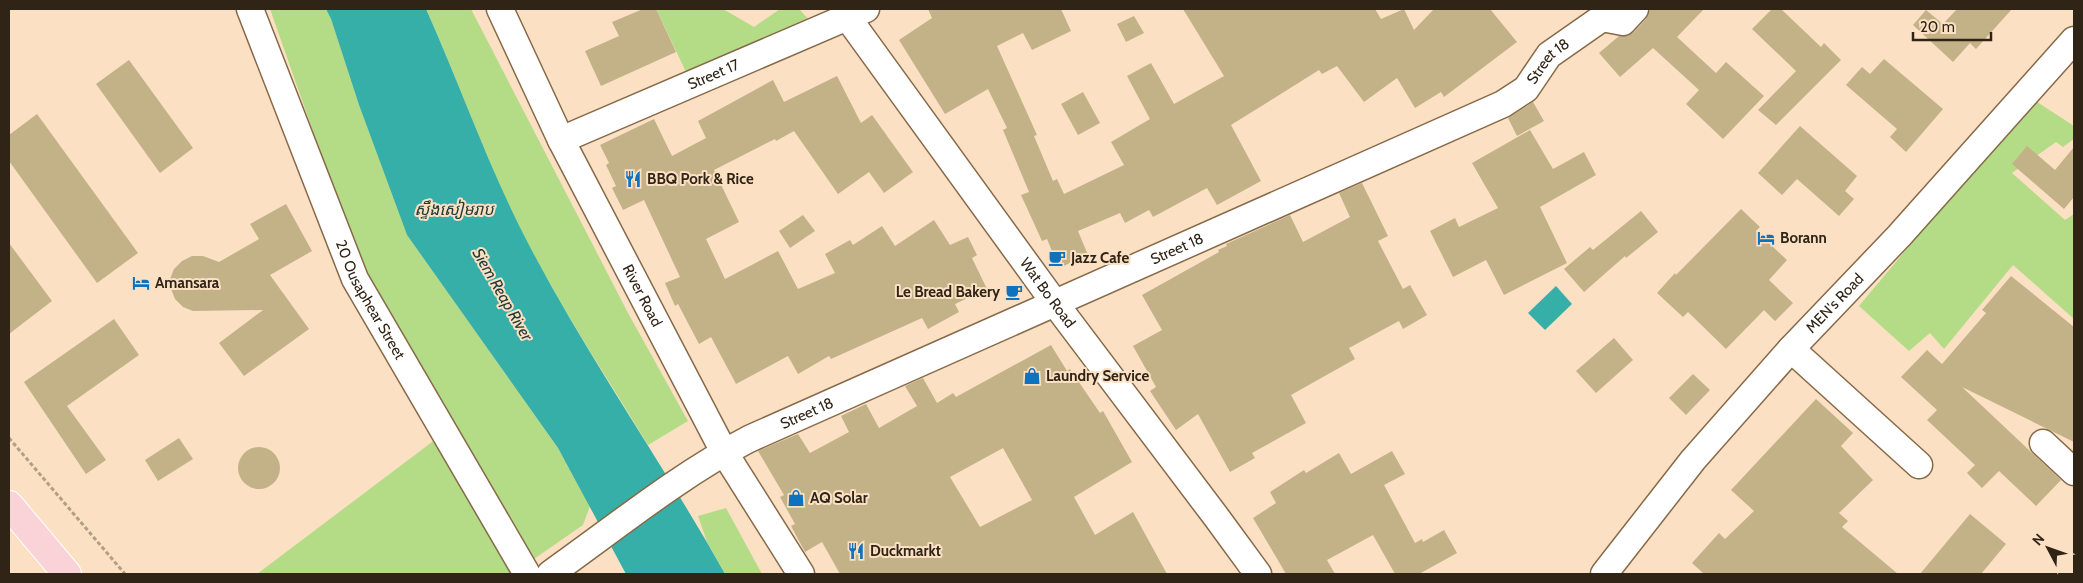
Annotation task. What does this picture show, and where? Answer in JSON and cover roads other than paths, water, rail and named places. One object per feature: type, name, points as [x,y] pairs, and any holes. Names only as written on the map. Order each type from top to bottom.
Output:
[{"type":"main road","points":[[9,505],[67,574]]},
{"type":"street","name":"20 Ousaphear Street","points":[[250,9],[354,279],[527,574]]},
{"type":"street","name":"River Road","points":[[500,9],[561,140],[724,452],[801,574]]},
{"type":"street","name":"Street 18","points":[[550,574],[724,452],[767,430],[1503,104],[1526,89],[1549,55],[1602,18],[1623,22],[1635,9]]},
{"type":"street","name":"Street 17","points":[[561,140],[852,12]]},
{"type":"street","name":"Wat Bo Road","points":[[852,12],[1054,302],[1258,574]]},
{"type":"street","name":"MEN's Road","points":[[1604,574],[1692,460],[1791,350],[1899,236],[2074,40]]},
{"type":"street","points":[[1791,350],[1919,465]]},
{"type":"street","points":[[2043,443],[2074,472]]},
{"type":"water","name":"ស្ទឹងសៀមរាប","points":[[326,9],[426,9],[501,187],[529,245],[576,328],[725,574],[626,574],[558,448],[407,235]]},
{"type":"water","points":[[1556,286],[1572,304],[1545,330],[1528,313]]},
{"type":"place","name":"BBQ Pork & Rice","points":[[633,179]]},
{"type":"place","name":"Borann","points":[[1766,238]]},
{"type":"place","name":"Jazz Cafe","points":[[1057,258]]},
{"type":"place","name":"Amansara","points":[[141,283]]},
{"type":"place","name":"Le Bread Bakery","points":[[1014,292]]},
{"type":"place","name":"Laundry Service","points":[[1032,376]]},
{"type":"place","name":"AQ Solar","points":[[796,498]]},
{"type":"place","name":"Duckmarkt","points":[[856,551]]},
{"type":"water label","name":"Siem Reap River","points":[[503,294]]}]
